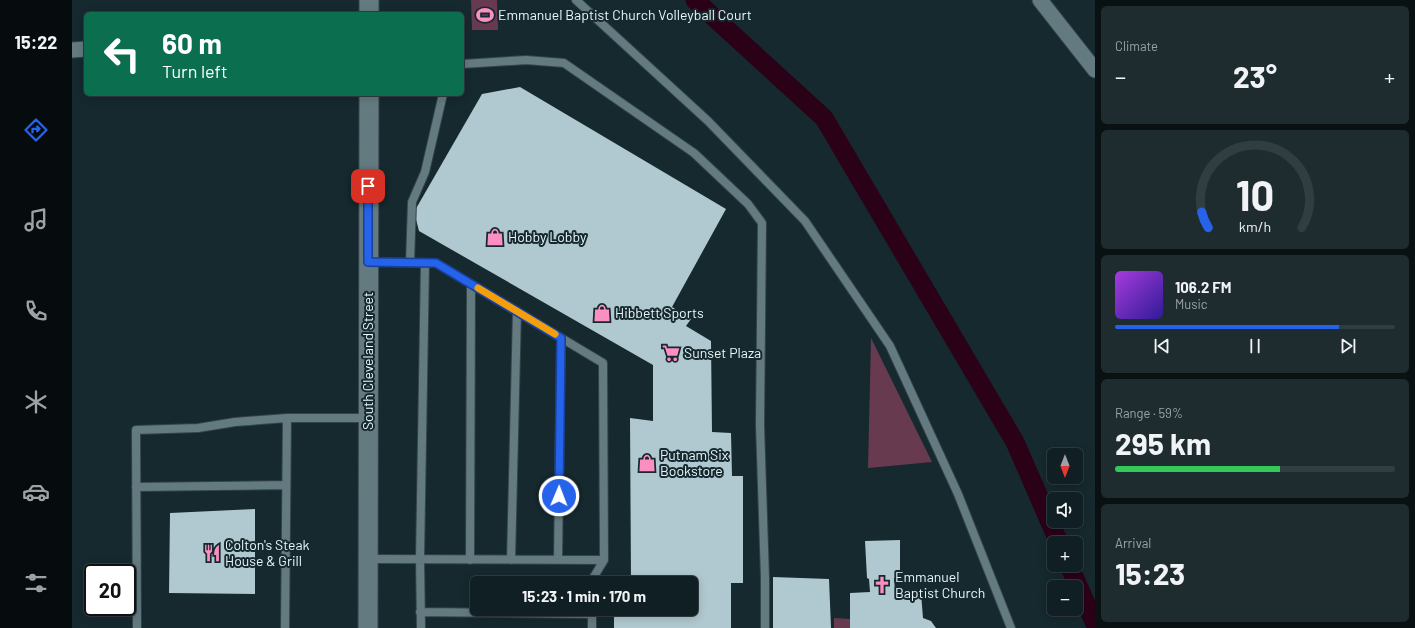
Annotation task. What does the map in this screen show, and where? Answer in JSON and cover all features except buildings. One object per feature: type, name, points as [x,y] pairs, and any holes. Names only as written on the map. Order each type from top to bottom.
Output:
[{"type":"street","points":[[369,0],[369,12]]},
{"type":"street","points":[[1040,0],[1095,70]]},
{"type":"street","points":[[72,50],[84,49]]},
{"type":"street","name":"South Cleveland Street","points":[[368,628],[369,96]]},
{"type":"lane","points":[[576,0],[708,121],[805,221],[890,346],[958,494],[1011,628]]},
{"type":"lane","points":[[464,64],[526,60],[564,63],[694,153],[748,204],[762,223],[760,425],[765,578],[765,628]]},
{"type":"lane","points":[[410,263],[412,202],[425,172],[443,96]]},
{"type":"lane","points":[[368,262],[436,263],[603,363],[604,560],[594,576]]},
{"type":"lane","points":[[420,628],[425,263]]},
{"type":"lane","points":[[470,560],[471,284]]},
{"type":"lane","points":[[511,560],[517,311]]},
{"type":"lane","points":[[558,560],[561,338]]},
{"type":"lane","points":[[285,628],[286,418]]},
{"type":"lane","points":[[137,628],[136,430],[198,428],[235,422],[286,418],[368,418]]},
{"type":"lane","points":[[136,487],[286,485]]},
{"type":"lane","points":[[369,559],[604,560]]},
{"type":"lane","points":[[420,612],[470,612]]},
{"type":"lane","points":[[592,616],[592,628]]},
{"type":"shaded area","name":"Emmanuel Baptist Church Volleyball Court","points":[[471,0],[497,0],[498,30],[472,30]]},
{"type":"shaded area","points":[[871,338],[932,462],[868,468]]},
{"type":"shaded area","points":[[834,618],[850,619],[850,628],[834,628]]},
{"type":"waterway","points":[[695,0],[824,118],[1015,442],[1056,536]]},
{"type":"waterway","points":[[1072,572],[1095,624]]},
{"type":"slow traffic","points":[[478,288],[555,334]]},
{"type":"place","name":"Emmanuel Baptist Church Volleyball Court","points":[[485,15]]},
{"type":"place","name":"Hobby Lobby","points":[[495,237]]},
{"type":"place","name":"Hibbett Sports","points":[[602,313]]},
{"type":"place","name":"Sunset Plaza","points":[[671,353]]},
{"type":"place","name":"Putnam Six Bookstore","points":[[647,463]]},
{"type":"place","name":"Colton's Steak House & Grill","points":[[212,553]]},
{"type":"place","name":"Emmanuel Baptist Church","points":[[882,585]]},
{"type":"route","points":[[368,186],[368,262],[436,263],[561,338],[559,496]]}]
